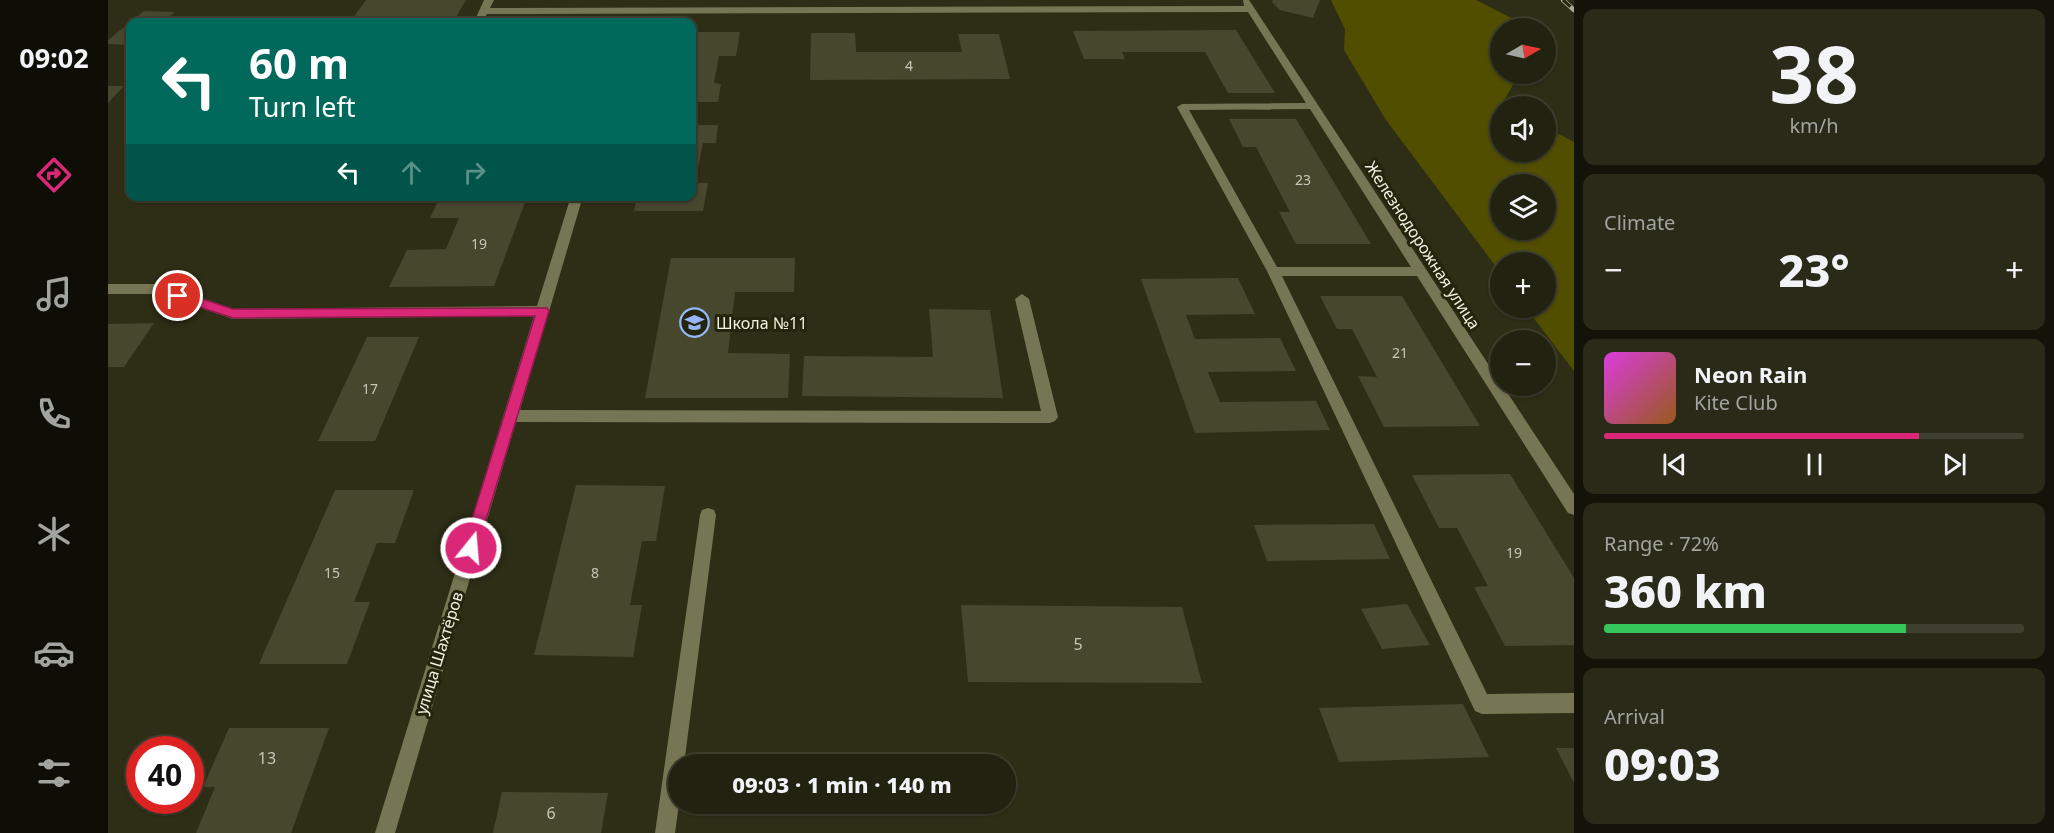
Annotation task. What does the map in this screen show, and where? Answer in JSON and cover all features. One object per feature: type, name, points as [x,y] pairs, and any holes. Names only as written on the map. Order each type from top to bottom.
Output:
[{"type":"street","points":[[480,18],[489,0]]},
{"type":"street","points":[[631,18],[637,0]]},
{"type":"street","points":[[484,11],[634,11],[760,5],[1248,4]]},
{"type":"street","name":"Железнодорожная улица","points":[[1248,4],[1574,508]]},
{"type":"street","points":[[1313,106],[1182,107],[1273,271],[1482,704],[1574,703]]},
{"type":"street","name":"улица Шахтёров","points":[[385,833],[576,201]]},
{"type":"street","points":[[1273,271],[1421,272]]},
{"type":"street","points":[[108,288],[160,289],[233,314],[543,311]]},
{"type":"street","points":[[511,416],[1050,417],[1022,299]]},
{"type":"street","points":[[665,833],[708,515]]},
{"type":"shaded area","points":[[1331,0],[1476,0],[1511,18],[1490,18],[1490,84],[1514,84],[1507,96],[1490,96],[1490,162],[1556,162],[1556,133],[1574,142],[1574,371],[1556,347],[1556,330],[1543,330],[1534,318],[1556,318],[1556,252],[1490,252],[1490,259],[1386,120],[1344,50],[1345,29]]},
{"type":"building","points":[[366,0],[466,0],[455,18],[353,18]]},
{"type":"building","points":[[1273,0],[1320,0],[1313,18],[1280,10],[1272,2]]},
{"type":"building","points":[[144,11],[175,12],[168,18],[135,18]]},
{"type":"building","points":[[126,25],[126,45],[108,44],[108,40]]},
{"type":"building","points":[[1236,30],[1275,93],[1228,93],[1205,52],[1122,52],[1125,59],[1084,59],[1073,31]]},
{"type":"building","points":[[696,32],[740,32],[736,56],[719,56],[714,83],[721,84],[718,102],[696,102]]},
{"type":"building","points":[[811,33],[855,33],[856,52],[962,52],[958,34],[999,34],[1010,79],[810,80]]},
{"type":"building","points":[[108,86],[124,86],[108,103]]},
{"type":"building","points":[[1229,119],[1296,119],[1371,244],[1296,244],[1279,212],[1290,212],[1256,147],[1243,147]]},
{"type":"building","points":[[696,125],[718,125],[716,143],[703,143],[696,178]]},
{"type":"building","points":[[696,183],[708,183],[703,211],[634,211],[636,201],[696,201]]},
{"type":"building","points":[[438,201],[526,201],[494,286],[389,287],[407,250],[446,249],[459,218],[430,218]]},
{"type":"building","name":"Школа №11","points":[[671,258],[795,258],[794,292],[735,292],[728,353],[790,354],[788,398],[645,398]]},
{"type":"building","points":[[1238,278],[1255,314],[1186,315],[1195,339],[1280,338],[1296,371],[1208,372],[1220,402],[1316,401],[1330,430],[1195,433],[1141,279]]},
{"type":"building","points":[[1320,296],[1402,296],[1480,426],[1384,427],[1358,376],[1377,377],[1352,329],[1337,329]]},
{"type":"building","points":[[929,309],[990,310],[1003,398],[802,396],[804,356],[933,357]]},
{"type":"building","points":[[154,323],[124,367],[108,367],[108,324]]},
{"type":"building","points":[[367,337],[419,337],[375,441],[318,441]]},
{"type":"building","points":[[1510,474],[1574,578],[1574,645],[1505,646],[1474,587],[1488,586],[1457,528],[1439,528],[1412,475]]},
{"type":"building","points":[[576,485],[665,486],[656,541],[642,541],[630,605],[642,605],[633,657],[534,655]]},
{"type":"building","points":[[335,490],[414,490],[395,543],[377,543],[354,602],[370,602],[347,664],[259,664]]},
{"type":"building","points":[[1374,524],[1390,559],[1267,561],[1254,525]]},
{"type":"building","points":[[1407,604],[1430,645],[1382,649],[1361,609]]},
{"type":"building","points":[[961,605],[1182,607],[1202,683],[968,682]]},
{"type":"building","points":[[1463,704],[1489,757],[1339,762],[1319,708]]},
{"type":"building","points":[[229,728],[329,728],[291,833],[196,833],[215,787],[204,787]]},
{"type":"building","points":[[1556,748],[1574,748],[1574,783]]},
{"type":"building","points":[[502,792],[608,793],[601,833],[493,833]]},
{"type":"railway","points":[[1563,0],[1574,10]]},
{"type":"place","name":"Школа №11","points":[[695,323]]},
{"type":"route","points":[[178,296],[233,314],[543,311],[471,548]]}]
